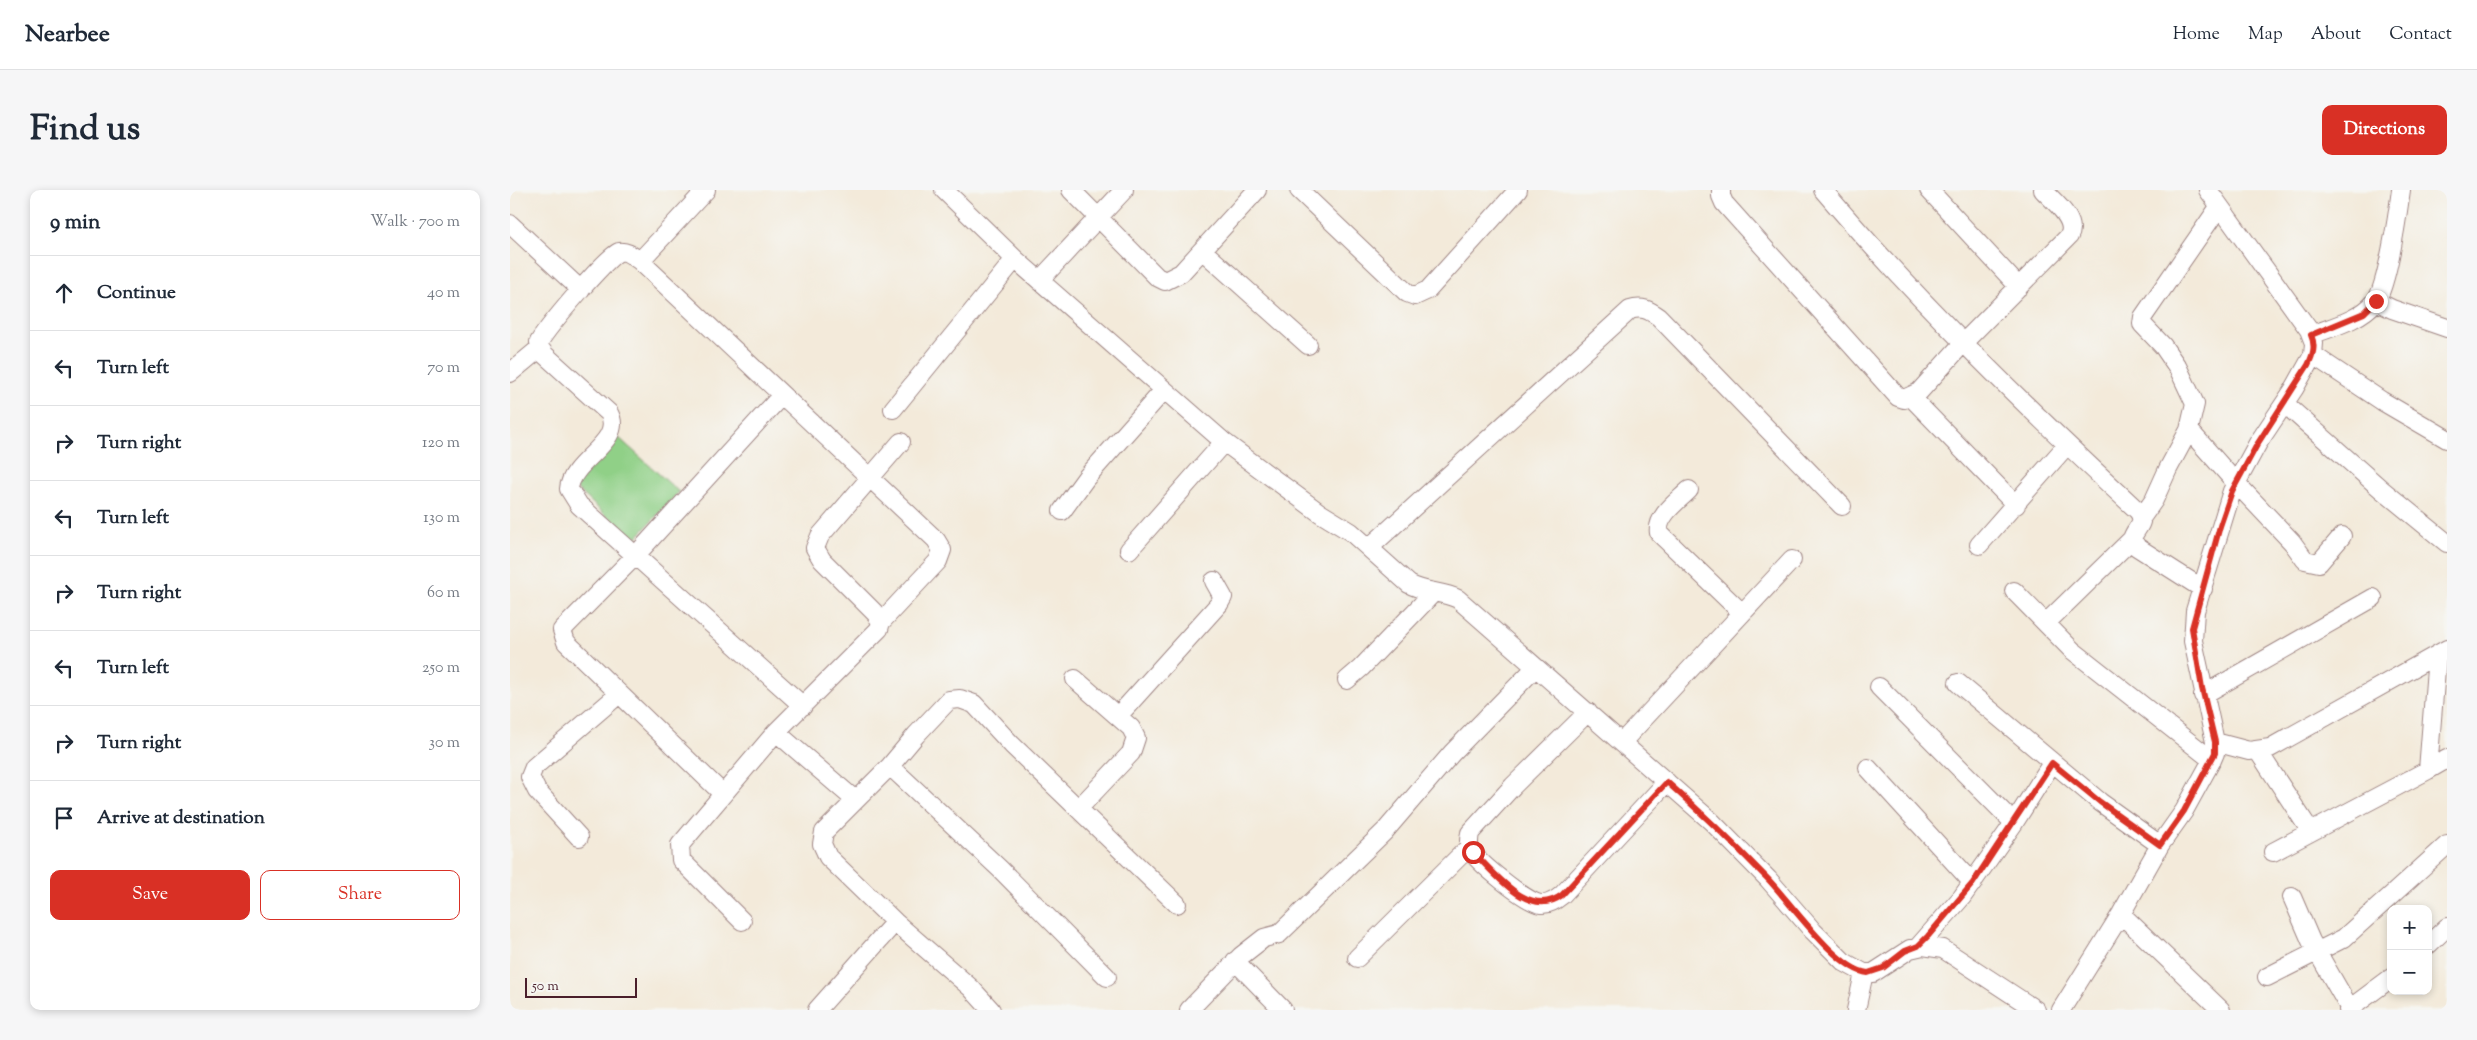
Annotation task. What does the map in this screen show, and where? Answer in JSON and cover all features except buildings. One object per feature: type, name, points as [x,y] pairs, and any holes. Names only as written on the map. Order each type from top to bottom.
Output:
[{"type":"street","points":[[640,261],[706,190]]},
{"type":"street","points":[[944,190],[1015,258],[1224,442],[1370,547],[1409,584],[1433,593],[1450,594],[1458,599],[1712,822],[1768,879],[1838,957],[1864,973],[1878,971],[1905,951],[1918,946],[1973,883],[2052,763]]},
{"type":"street","points":[[1070,190],[1157,277],[1165,281],[1181,273],[1257,190]]},
{"type":"street","points":[[1040,280],[1124,190]]},
{"type":"street","points":[[1298,190],[1407,293],[1414,296],[1428,290],[1518,190]]},
{"type":"street","points":[[1721,190],[1724,203],[1898,397],[1904,399],[1919,392],[1964,341],[2072,232],[2069,219],[2043,190]]},
{"type":"street","points":[[1823,190],[1907,284],[2067,445],[2142,517]]},
{"type":"street","points":[[1929,190],[2018,287]]},
{"type":"street","points":[[2061,1010],[2121,914],[2160,845],[2184,811],[2215,753],[2215,742],[2203,695],[2192,628],[2220,526],[2236,483],[2258,443],[2285,404],[2313,355],[2314,343],[2311,335],[2208,190]]},
{"type":"street","points":[[2311,335],[2355,317],[2376,301],[2386,267],[2402,190]]},
{"type":"street","points":[[2046,623],[2132,539],[2189,430],[2195,404],[2192,395],[2163,346],[2142,324],[2143,318],[2219,207]]},
{"type":"street","points":[[510,224],[581,290]]},
{"type":"street","points":[[1203,250],[1308,345]]},
{"type":"street","points":[[742,921],[681,860],[680,845],[722,793],[776,732],[803,706],[875,635],[881,622],[930,571],[941,556],[942,550],[936,540],[640,261],[631,255],[619,252],[612,256],[581,290],[539,342],[540,348],[609,413],[614,421],[614,427],[609,435],[573,475],[569,489],[579,505],[803,706]]},
{"type":"street","points":[[893,409],[1015,258]]},
{"type":"street","points":[[2376,301],[2392,310],[2447,328]]},
{"type":"street","points":[[1370,547],[1630,310],[1638,307],[1645,308],[1659,317],[1842,506]]},
{"type":"street","points":[[510,373],[540,348]]},
{"type":"street","points":[[2313,355],[2382,401],[2447,439]]},
{"type":"street","points":[[1062,511],[1086,478],[1164,390]]},
{"type":"street","points":[[722,793],[618,695],[566,642],[562,630],[636,555],[782,395]]},
{"type":"street","points":[[1911,397],[2016,505]]},
{"type":"street","points":[[2285,404],[2381,489],[2447,543]]},
{"type":"street","points":[[2189,430],[2292,542],[2305,560],[2310,563],[2319,563],[2342,536]]},
{"type":"street","points":[[881,622],[876,614],[822,560],[815,548],[820,536],[901,442]]},
{"type":"street","points":[[1129,550],[1224,442]]},
{"type":"street","points":[[1979,545],[2067,445]]},
{"type":"street","points":[[1689,490],[1663,516],[1659,522],[1658,533],[1742,613]]},
{"type":"street","points":[[2132,539],[2142,550],[2202,589]]},
{"type":"street","points":[[1622,742],[1792,560]]},
{"type":"street","points":[[1118,716],[1219,604],[1222,597],[1214,581]]},
{"type":"street","points":[[2014,591],[2072,650],[2212,760]]},
{"type":"street","points":[[1347,680],[1361,668],[1433,593]]},
{"type":"street","points":[[2203,695],[2373,598]]},
{"type":"street","points":[[2215,742],[2249,751],[2270,748],[2442,653]]},
{"type":"street","points":[[2428,770],[2442,653]]},
{"type":"street","points":[[1189,1010],[1235,961],[1264,938],[1279,934],[1345,871],[1385,831],[1452,753],[1535,668]]},
{"type":"street","points":[[1075,679],[1118,716],[1134,733],[1134,748],[1079,808]]},
{"type":"street","points":[[1958,683],[2100,802],[2160,845]]},
{"type":"street","points":[[1879,687],[2014,823]]},
{"type":"street","points":[[579,837],[537,792],[530,778],[534,768],[618,695]]},
{"type":"street","points":[[991,1010],[971,988],[895,922],[824,851],[822,844],[824,832],[890,766],[949,700],[960,699],[974,704],[1012,745],[1177,904]]},
{"type":"street","points":[[1357,958],[1469,847],[1470,833],[1477,823],[1588,712]]},
{"type":"street","points":[[776,732],[855,800]]},
{"type":"street","points":[[2258,751],[2311,832]]},
{"type":"street","points":[[2273,852],[2447,759]]},
{"type":"street","points":[[890,766],[1000,869],[1107,976]]},
{"type":"street","points":[[1868,768],[1973,883]]},
{"type":"street","points":[[1469,847],[1521,896],[1542,904],[1553,902],[1562,895],[1667,782]]},
{"type":"street","points":[[2267,977],[2318,953],[2355,930],[2447,845]]},
{"type":"street","points":[[2292,897],[2318,953],[2349,1010],[2387,981]]},
{"type":"street","points":[[2121,914],[2211,1006]]},
{"type":"street","points":[[817,1010],[895,922]]},
{"type":"street","points":[[2432,941],[2447,927]]},
{"type":"street","points":[[1918,946],[1948,951],[2036,1010]]},
{"type":"street","points":[[1235,961],[1283,1010]]},
{"type":"street","points":[[1858,1008],[1864,973]]},
{"type":"green space","points":[[618,437],[679,492],[633,541],[572,484]]},
{"type":"route","points":[[1473,852],[1521,896],[1542,904],[1553,902],[1562,895],[1667,782],[1740,850],[1838,957],[1864,973],[1873,973],[1883,968],[1905,951],[1918,946],[1962,897],[2014,823],[2052,763],[2100,802],[2160,845],[2184,811],[2215,753],[2215,742],[2202,688],[2192,628],[2195,611],[2232,491],[2258,443],[2285,404],[2308,365],[2313,355],[2314,343],[2311,335],[2347,322],[2364,313],[2376,301]]}]
